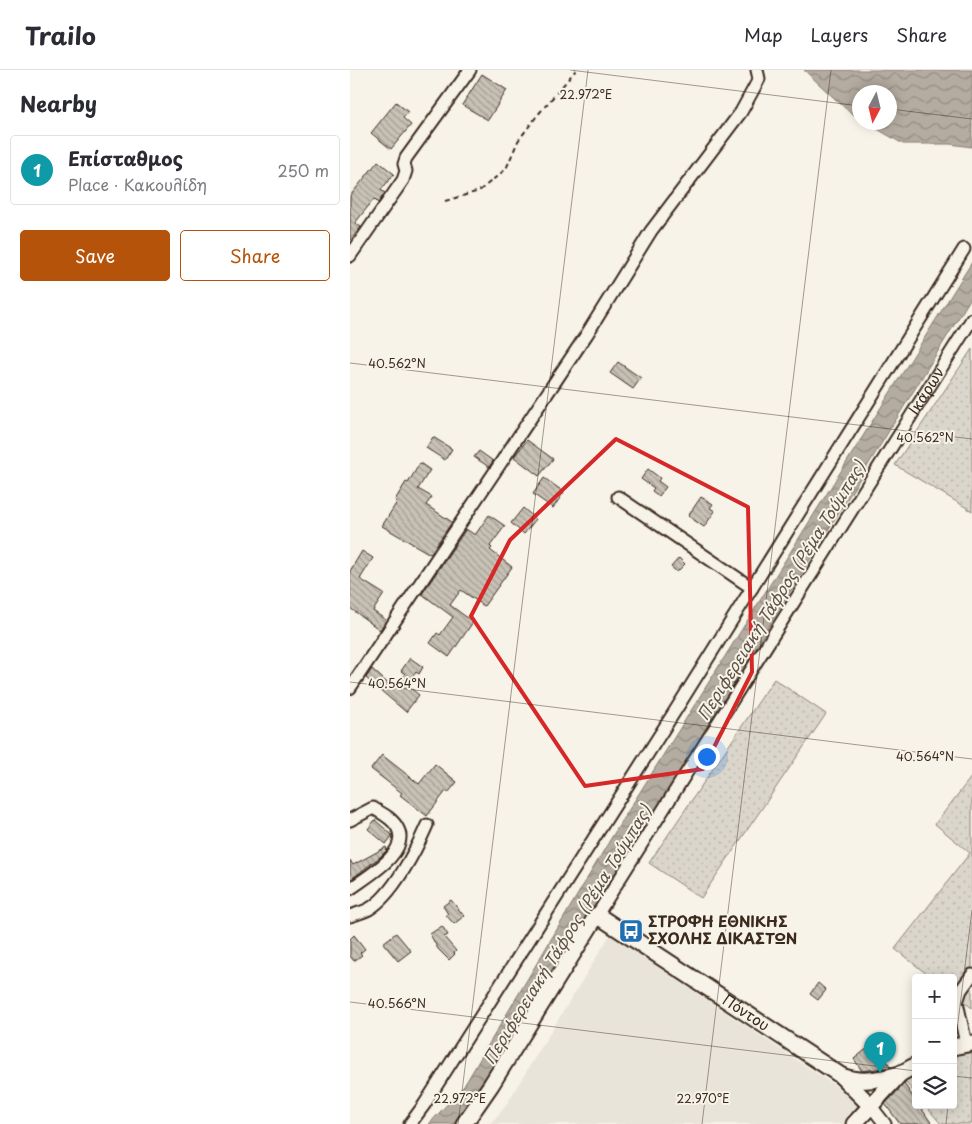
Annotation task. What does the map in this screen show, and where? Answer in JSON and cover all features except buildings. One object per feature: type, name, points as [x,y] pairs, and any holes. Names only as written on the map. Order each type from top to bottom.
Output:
[{"type":"main road","name":"Πόντου","points":[[597,915],[840,1075],[871,1106]]},
{"type":"main road","name":"Ικάρων","points":[[464,1124],[492,1086],[597,915]]},
{"type":"main road","points":[[840,1075],[850,1079],[866,1081],[900,1074],[912,1068]]},
{"type":"main road","points":[[854,1124],[900,1074]]},
{"type":"street","points":[[350,256],[403,180],[406,170],[404,164],[406,158],[470,70]]},
{"type":"street","points":[[350,688],[587,334],[651,232],[741,112],[759,79],[757,70]]},
{"type":"street","points":[[410,1124],[424,1106],[502,984],[964,249]]},
{"type":"street","name":"Ικάρων","points":[[597,915],[972,319]]},
{"type":"street","points":[[618,497],[752,588]]},
{"type":"street","points":[[350,820],[373,808],[388,817],[398,827],[400,838],[397,849],[388,860],[350,890]]},
{"type":"street","points":[[353,914],[375,905],[406,867],[427,825]]},
{"type":"street","points":[[964,1045],[957,1002],[961,990],[972,975]]},
{"type":"street","name":"Πόντου","points":[[871,1106],[885,1124]]},
{"type":"path","points":[[445,202],[479,191],[506,169],[518,142],[536,117],[576,70]]},
{"type":"highlighted area","points":[[616,439],[748,507],[752,672],[703,769],[585,786],[471,616],[510,540]]},
{"type":"shaded area","points":[[972,349],[972,511],[895,465]]},
{"type":"shaded area","points":[[774,679],[826,714],[701,898],[649,863]]},
{"type":"shaded area","points":[[972,776],[972,968],[957,990],[957,974],[927,974],[895,949],[970,853],[935,824]]},
{"type":"shaded area","points":[[610,935],[849,1095],[860,1107],[846,1124],[490,1124],[504,1108]]},
{"type":"shaded area","points":[[972,968],[972,1008],[957,996],[957,990]]},
{"type":"shaded area","points":[[962,1052],[972,1053],[972,1124],[941,1124],[928,1109],[957,1109],[957,1054]]},
{"type":"shaded area","points":[[912,1076],[912,1090],[904,1081]]},
{"type":"water","points":[[804,70],[972,70],[972,147],[950,144],[903,144],[879,130],[897,130],[897,85],[852,85],[852,113]]},
{"type":"water","name":"Περιφερειακή Τάφρος (Ρέμα Τούμπας)","points":[[972,262],[972,296],[470,1112],[459,1124],[429,1124],[464,1086],[610,840]]},
{"type":"place","name":"ΣΤΡΟΦΗ ΕΘΝΙΚΗΣ ΣΧΟΛΗΣ ΔΙΚΑΣΤΩΝ","points":[[631,931]]},
{"type":"place","name":"Επίσταθμος","points":[[880,1073]]}]
